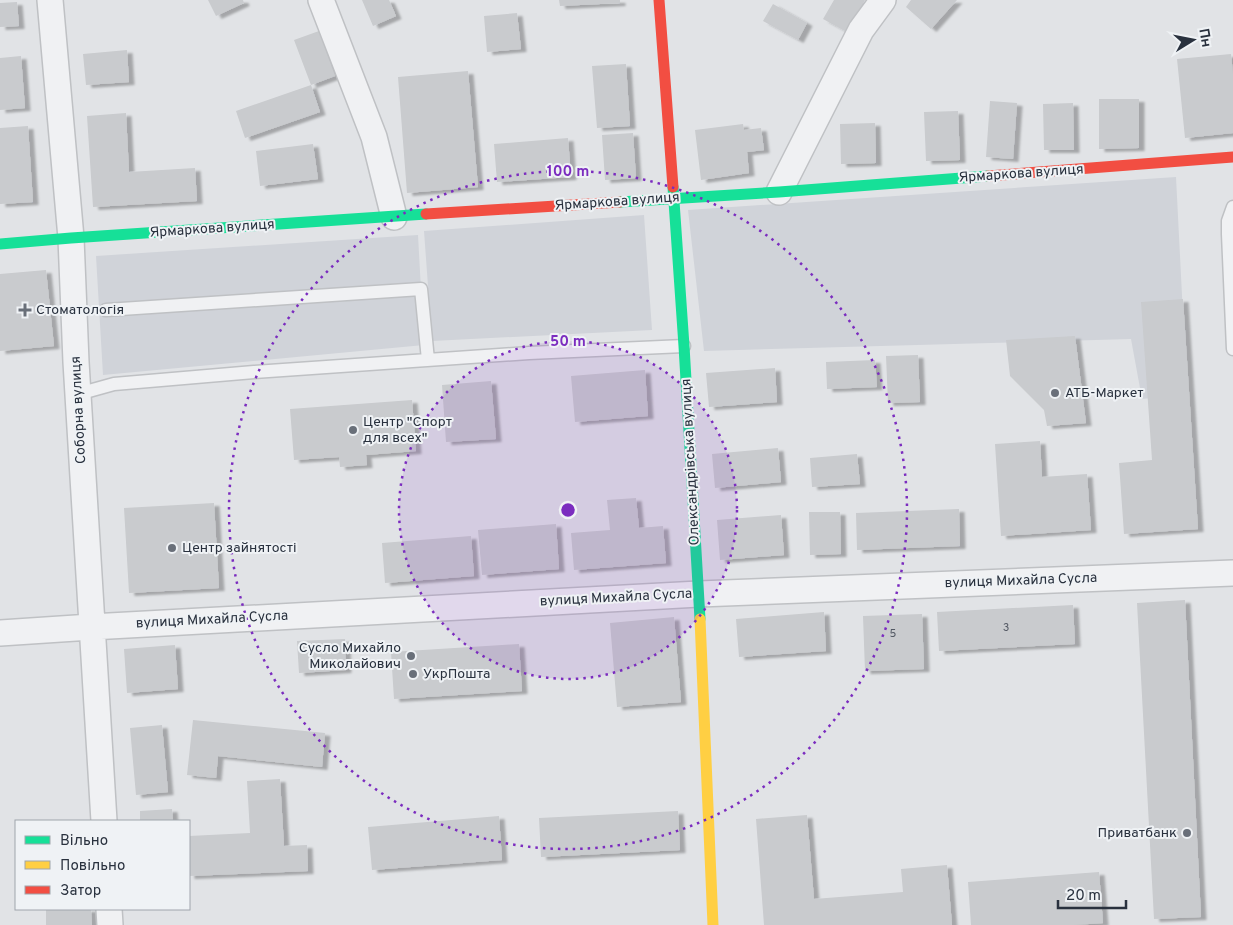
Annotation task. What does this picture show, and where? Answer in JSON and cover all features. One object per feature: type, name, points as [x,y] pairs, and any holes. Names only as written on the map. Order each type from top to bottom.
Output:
[{"type":"street","name":"Соборна вулиця","points":[[50,0],[71,238],[91,627],[104,820]]},
{"type":"street","points":[[321,0],[374,137],[394,216]]},
{"type":"street","name":"Олександрівська вулиця","points":[[659,0],[684,346],[699,594],[714,925]]},
{"type":"street","points":[[779,192],[861,30],[883,0]]},
{"type":"street","name":"Ярмаркова вулиця","points":[[0,244],[394,216],[779,192],[1233,158]]},
{"type":"street","name":"вулиця Михайла Сусла","points":[[0,633],[699,594],[1233,573]]},
{"type":"street","points":[[109,910],[110,925]]},
{"type":"lane","points":[[1233,207],[1228,220],[1233,349]]},
{"type":"lane","points":[[106,310],[421,289],[428,360]]},
{"type":"lane","points":[[78,394],[114,384],[254,372],[530,353],[684,346]]},
{"type":"shaded area","points":[[1176,177],[1187,394],[1142,399],[1131,339],[704,351],[688,210]]},
{"type":"shaded area","points":[[644,215],[652,330],[432,341],[424,231]]},
{"type":"shaded area","points":[[418,235],[424,345],[103,375],[96,256]]},
{"type":"building","points":[[208,0],[243,0],[244,3],[216,16]]},
{"type":"building","points":[[362,0],[389,0],[396,16],[373,26]]},
{"type":"building","points":[[559,0],[620,0],[620,3],[560,6]]},
{"type":"building","points":[[834,0],[865,0],[847,32],[823,19]]},
{"type":"building","points":[[911,0],[957,0],[931,29],[906,7]]},
{"type":"building","points":[[17,2],[19,26],[0,27],[0,3]]},
{"type":"building","points":[[773,4],[807,23],[798,40],[763,21]]},
{"type":"building","points":[[517,13],[521,49],[487,52],[484,16]]},
{"type":"building","points":[[319,31],[335,76],[311,85],[294,40]]},
{"type":"building","points":[[127,50],[129,82],[86,85],[83,54]]},
{"type":"building","points":[[1231,54],[1233,133],[1185,138],[1177,59]]},
{"type":"building","points":[[21,56],[25,108],[0,110],[0,58]]},
{"type":"building","points":[[626,64],[630,126],[597,128],[592,66]]},
{"type":"building","points":[[468,71],[478,187],[407,193],[398,77]]},
{"type":"building","points":[[311,85],[320,112],[245,138],[236,111]]},
{"type":"building","points":[[1099,99],[1139,99],[1139,148],[1099,149]]},
{"type":"building","points":[[990,101],[1017,103],[1013,159],[986,157]]},
{"type":"building","points":[[1073,103],[1074,150],[1044,150],[1043,104]]},
{"type":"building","points":[[958,111],[960,160],[926,161],[924,112]]},
{"type":"building","points":[[126,113],[129,172],[195,168],[197,201],[93,207],[87,116]]},
{"type":"building","points":[[875,123],[876,163],[841,164],[840,124]]},
{"type":"building","points":[[743,124],[744,130],[761,128],[764,150],[747,152],[749,173],[701,180],[695,130]]},
{"type":"building","points":[[28,126],[33,202],[0,204],[0,128]]},
{"type":"building","points":[[633,133],[636,178],[605,180],[602,135]]},
{"type":"building","points":[[568,138],[571,177],[497,182],[494,144]]},
{"type":"building","points":[[313,144],[318,179],[260,186],[256,151]]},
{"type":"building","name":"Стоматологія","points":[[46,270],[54,346],[0,351],[0,274]]},
{"type":"building","points":[[1183,299],[1198,529],[1124,534],[1119,463],[1152,460],[1141,302]]},
{"type":"building","name":"АТБ-Маркет","points":[[1075,336],[1086,423],[1047,426],[1044,410],[1010,376],[1006,340]]},
{"type":"building","points":[[918,355],[920,402],[888,403],[886,356]]},
{"type":"building","points":[[875,360],[877,387],[827,389],[826,362]]},
{"type":"building","points":[[775,368],[777,402],[709,407],[706,373]]},
{"type":"building","points":[[645,370],[648,416],[575,422],[571,376]]},
{"type":"building","points":[[491,381],[496,439],[446,442],[442,385]]},
{"type":"building","name":"Центр \"Спорт для всех\"","points":[[412,400],[416,451],[366,455],[367,465],[340,467],[339,457],[294,460],[290,409]]},
{"type":"building","points":[[1040,441],[1042,477],[1087,474],[1091,530],[1001,536],[995,444]]},
{"type":"building","points":[[778,448],[781,482],[715,488],[712,454]]},
{"type":"building","points":[[857,454],[860,484],[812,487],[810,458]]},
{"type":"building","points":[[636,498],[639,528],[663,526],[666,563],[574,570],[571,533],[610,530],[607,500]]},
{"type":"building","name":"Центр зайнятості","points":[[214,503],[219,588],[129,593],[124,508]]},
{"type":"building","points":[[959,509],[960,546],[857,550],[856,513]]},
{"type":"building","points":[[809,512],[840,512],[841,554],[810,555]]},
{"type":"building","points":[[781,515],[784,555],[720,560],[717,520]]},
{"type":"building","points":[[556,524],[559,569],[482,575],[478,530]]},
{"type":"building","points":[[471,536],[474,576],[385,583],[382,543]]},
{"type":"building","points":[[1185,600],[1201,917],[1154,919],[1137,603]]},
{"type":"building","points":[[1073,605],[1075,644],[939,651],[937,612]]},
{"type":"building","points":[[824,612],[826,651],[739,657],[736,619]]},
{"type":"building","points":[[922,614],[924,669],[865,671],[863,616]]},
{"type":"building","points":[[674,617],[681,702],[617,707],[610,623]]},
{"type":"building","points":[[345,639],[346,670],[299,673],[297,641]]},
{"type":"building","points":[[519,644],[522,691],[394,699],[391,652]]},
{"type":"building","points":[[175,645],[178,689],[127,693],[124,649]]},
{"type":"building","points":[[193,720],[325,733],[322,767],[218,756],[216,778],[187,775]]},
{"type":"building","points":[[162,725],[168,792],[136,795],[130,728]]},
{"type":"building","points":[[280,779],[284,846],[307,845],[308,871],[190,876],[190,836],[250,833],[247,781]]},
{"type":"building","points":[[172,809],[173,820],[140,820],[140,811]]},
{"type":"building","points":[[678,811],[680,850],[541,857],[539,818]]},
{"type":"building","points":[[807,815],[814,899],[903,892],[901,869],[947,865],[952,925],[764,925],[756,819]]},
{"type":"building","points":[[499,816],[502,860],[372,870],[368,827]]},
{"type":"building","points":[[1099,872],[1103,923],[1074,925],[971,925],[968,882]]},
{"type":"building","points":[[46,910],[91,910],[92,925],[46,925]]},
{"type":"traffic: fast","points":[[620,202],[988,176]]},
{"type":"traffic: fast","points":[[673,187],[700,619]]},
{"type":"traffic: fast","points":[[0,244],[426,214]]},
{"type":"traffic: slow","points":[[700,619],[713,925]]},
{"type":"traffic: jam","points":[[659,0],[673,187]]},
{"type":"traffic: jam","points":[[988,176],[1233,157]]},
{"type":"traffic: jam","points":[[426,214],[620,202]]},
{"type":"place","name":"Стоматологія","points":[[25,310]]},
{"type":"place","name":"АТБ-Маркет","points":[[1055,393]]},
{"type":"place","name":"Центр \"Спорт для всех\"","points":[[353,430]]},
{"type":"place","name":"Центр зайнятості","points":[[172,548]]},
{"type":"place","name":"Сусло Михайло Миколайович","points":[[411,656]]},
{"type":"place","name":"УкрПошта","points":[[413,674]]},
{"type":"place","name":"Приватбанк","points":[[1187,833]]}]
